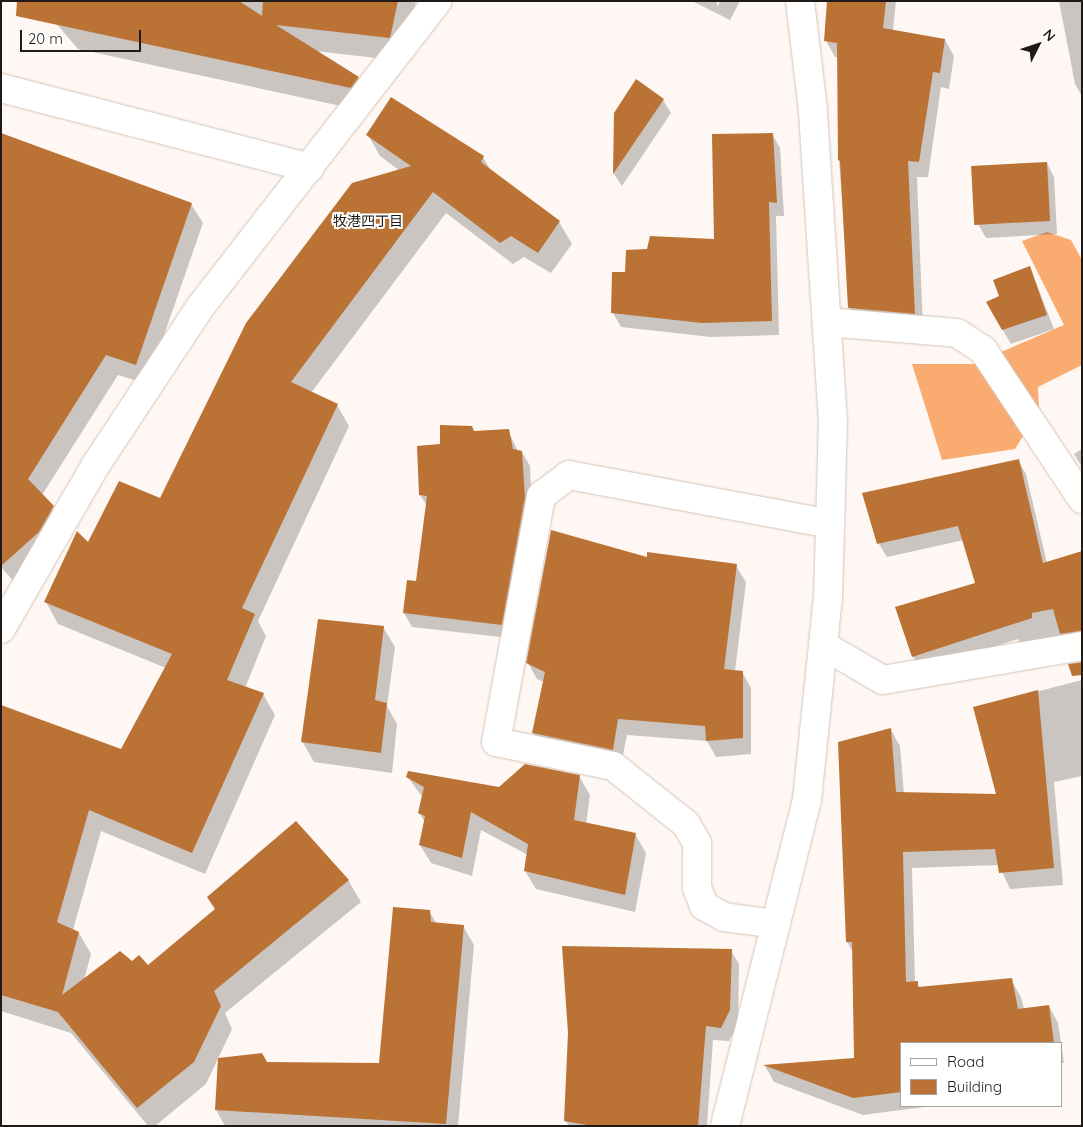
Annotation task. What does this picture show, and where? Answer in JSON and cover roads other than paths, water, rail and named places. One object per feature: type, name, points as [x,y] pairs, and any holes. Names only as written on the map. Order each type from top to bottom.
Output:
[{"type":"street","points":[[1,629],[95,466],[201,306],[438,1]]},
{"type":"street","points":[[725,1126],[806,800],[823,645],[830,524],[833,422],[813,110],[800,1]]},
{"type":"street","points":[[1,88],[310,168]]},
{"type":"street","points":[[827,322],[957,333],[982,350],[1082,499]]},
{"type":"street","points":[[776,924],[724,917],[704,906],[697,888],[697,843],[686,824],[613,766],[496,742],[541,496],[569,475],[830,524]]},
{"type":"street","points":[[823,645],[883,680],[1082,646]]},
{"type":"district","name":"牧港四丁目","points":[[368,221]]}]
